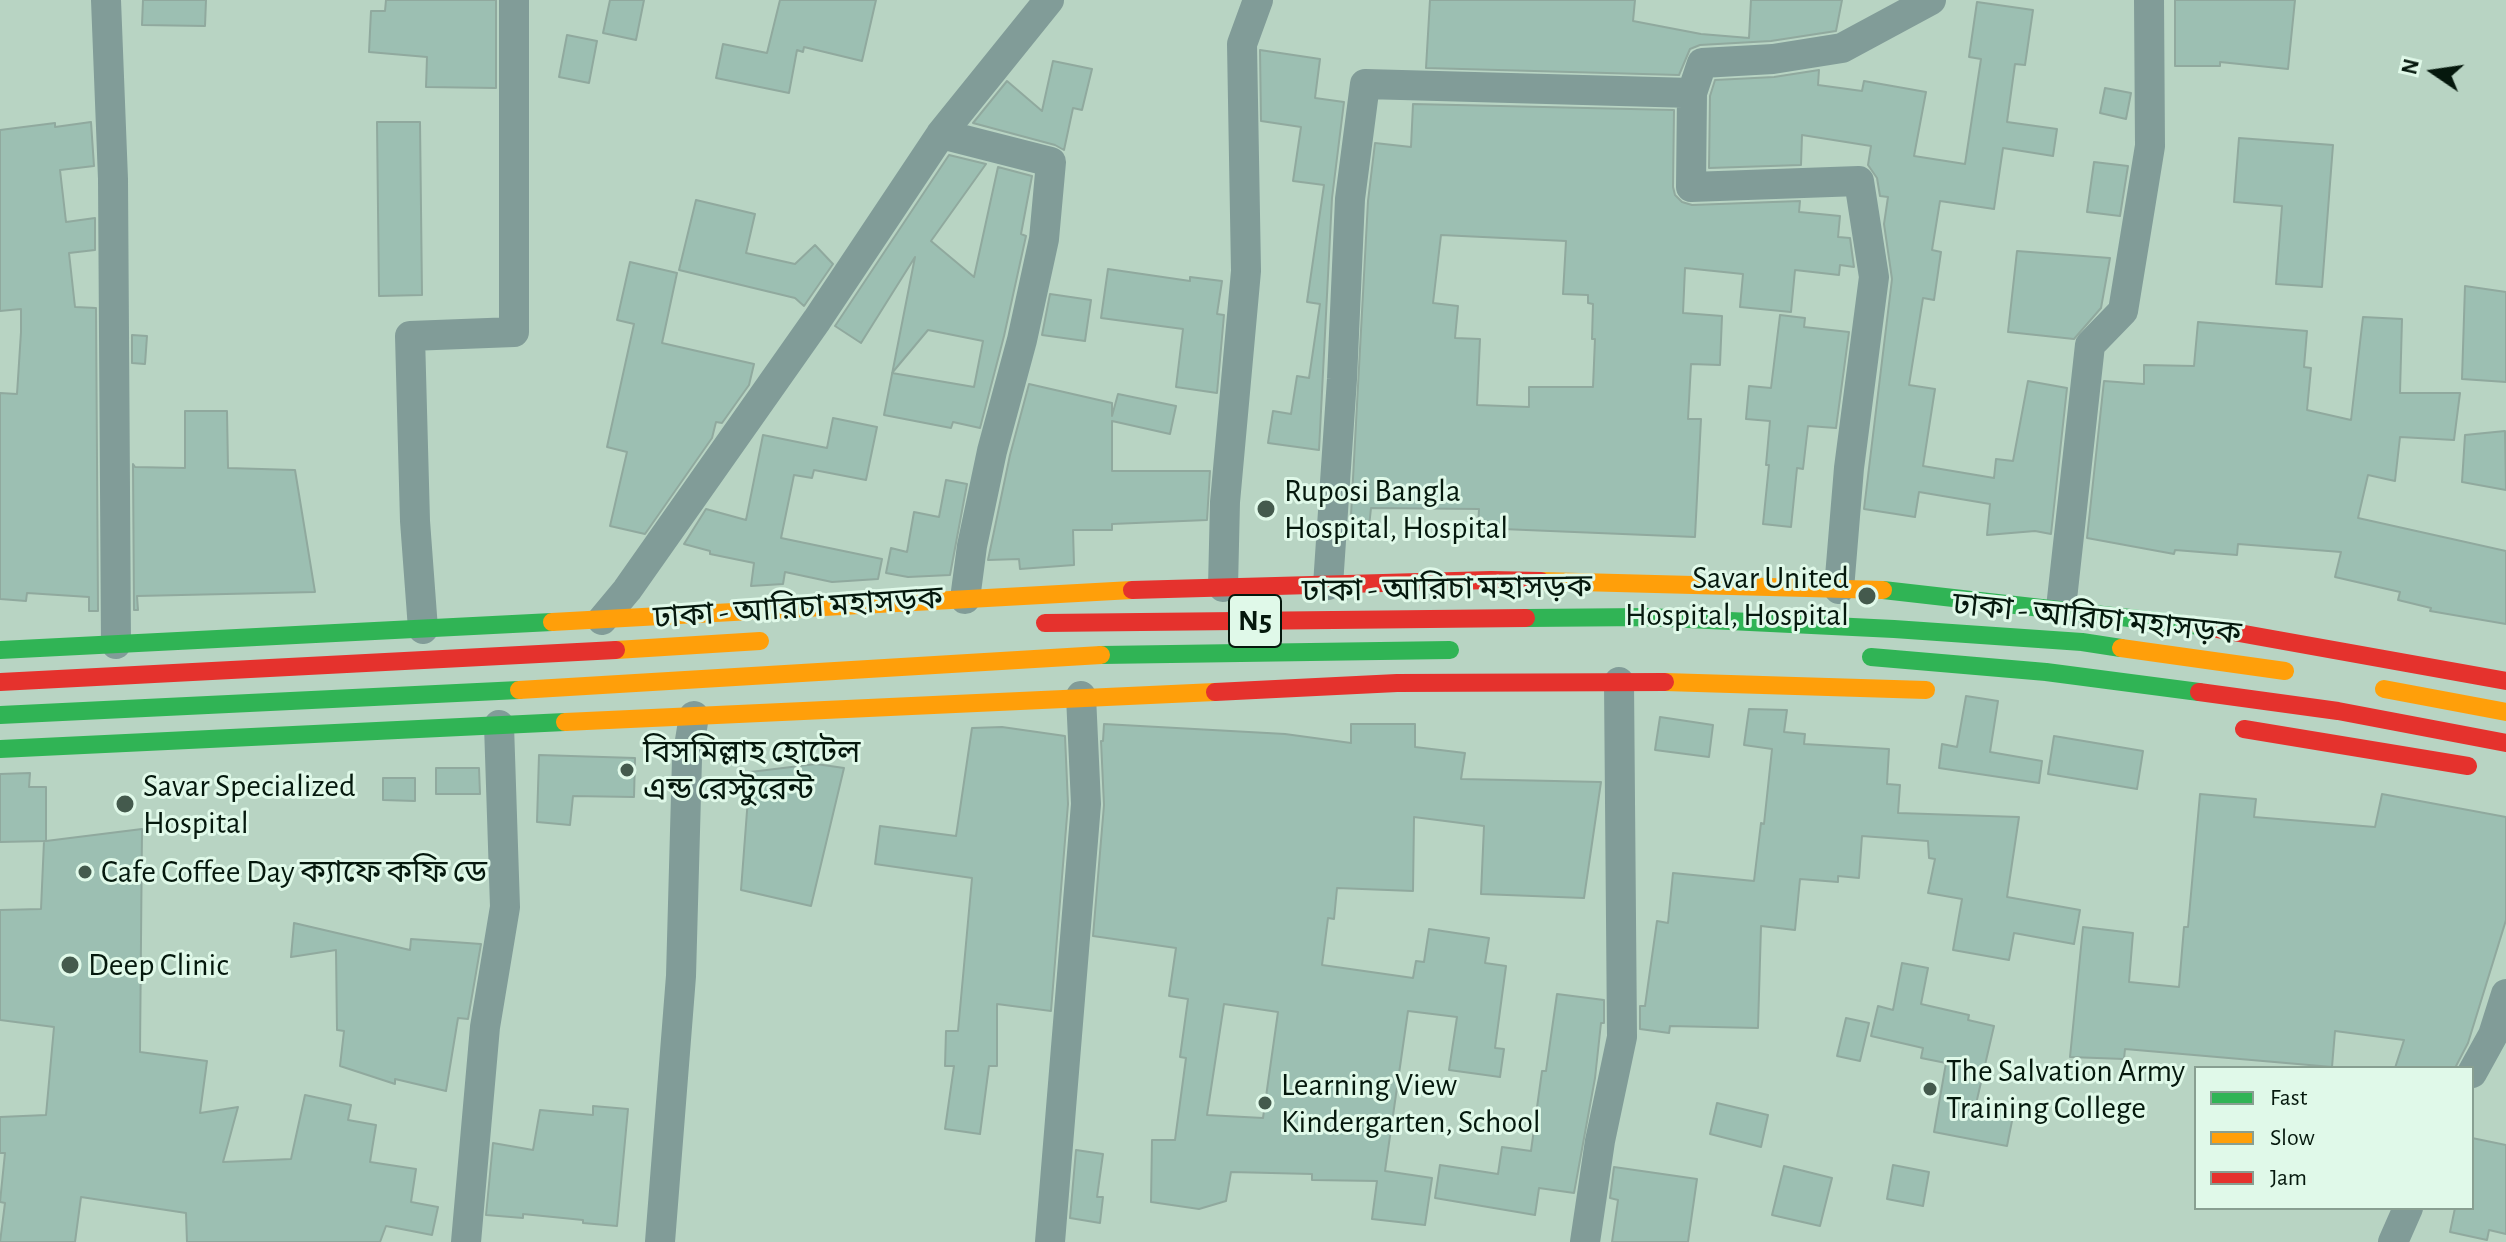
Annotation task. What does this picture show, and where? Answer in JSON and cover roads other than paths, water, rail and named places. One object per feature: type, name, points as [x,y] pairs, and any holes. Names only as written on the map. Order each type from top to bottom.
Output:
[{"type":"highway","points":[[0,650],[965,599],[1223,587],[1491,580],[1880,590],[2061,608],[2178,622],[2506,681]]},
{"type":"highway","name":"ঢাকা - আরিচা মহাসড়ক","points":[[1023,624],[1647,617],[2082,642],[2300,673]]},
{"type":"highway","name":"ঢাকা - আরিচা মহাসড়ক","points":[[0,682],[551,655],[771,640]]},
{"type":"highway","name":"ঢাকা - আরিচা মহাসড়ক","points":[[0,715],[493,692],[1080,655],[1476,649]]},
{"type":"highway","name":"ঢাকা - আরিচা মহাসড়ক","points":[[1859,656],[2046,672],[2244,698],[2338,711],[2506,743]]},
{"type":"highway","points":[[0,749],[1397,683],[1751,684],[1949,692]]},
{"type":"highway","points":[[2361,685],[2506,712]]},
{"type":"highway","points":[[2231,727],[2491,770]]},
{"type":"street","points":[[106,0],[113,179],[116,644]]},
{"type":"street","points":[[423,629],[415,521],[410,336],[514,332],[514,0]]},
{"type":"street","points":[[602,620],[627,590],[817,320],[941,134],[1049,0]]},
{"type":"street","points":[[1223,587],[1225,502],[1246,271],[1242,44],[1258,0]]},
{"type":"street","points":[[1839,589],[1849,468],[1874,277],[1859,181],[1691,187],[1692,93],[1702,63],[1773,59],[1842,48],[1931,0]]},
{"type":"street","points":[[2061,608],[2090,345],[2123,311],[2150,146],[2149,0]]},
{"type":"street","points":[[1328,585],[1350,199],[1365,84],[1692,93]]},
{"type":"street","points":[[941,134],[1051,162],[1044,239],[1022,340],[989,465],[972,546],[965,599]]},
{"type":"street","points":[[1585,1242],[1600,1141],[1622,1037],[1619,682]]},
{"type":"street","points":[[1050,1242],[1086,804],[1081,696]]},
{"type":"street","points":[[660,1242],[681,976],[687,759],[694,716]]},
{"type":"street","points":[[466,1242],[485,1027],[505,907],[499,725]]},
{"type":"street","points":[[2474,1069],[2493,1035],[2506,994]]},
{"type":"street","points":[[2393,1242],[2407,1210]]},
{"type":"place","name":"Ruposi Bangla Hospital, Hospital","points":[[1266,509]]},
{"type":"place","name":"Savar United Hospital, Hospital","points":[[1867,596]]},
{"type":"place","name":"বিসমিল্লাহ হোটেল এন্ড রেস্টুরেন্ট","points":[[627,770]]},
{"type":"place","name":"Savar Specialized Hospital","points":[[125,804]]},
{"type":"place","name":"Cafe Coffee Day ক্যাফে কফি ডে","points":[[85,872]]},
{"type":"place","name":"Deep Clinic","points":[[70,965]]},
{"type":"place","name":"The Salvation Army Training College","points":[[1930,1089]]},
{"type":"place","name":"Learning View Kindergarten, School","points":[[1265,1103]]}]
